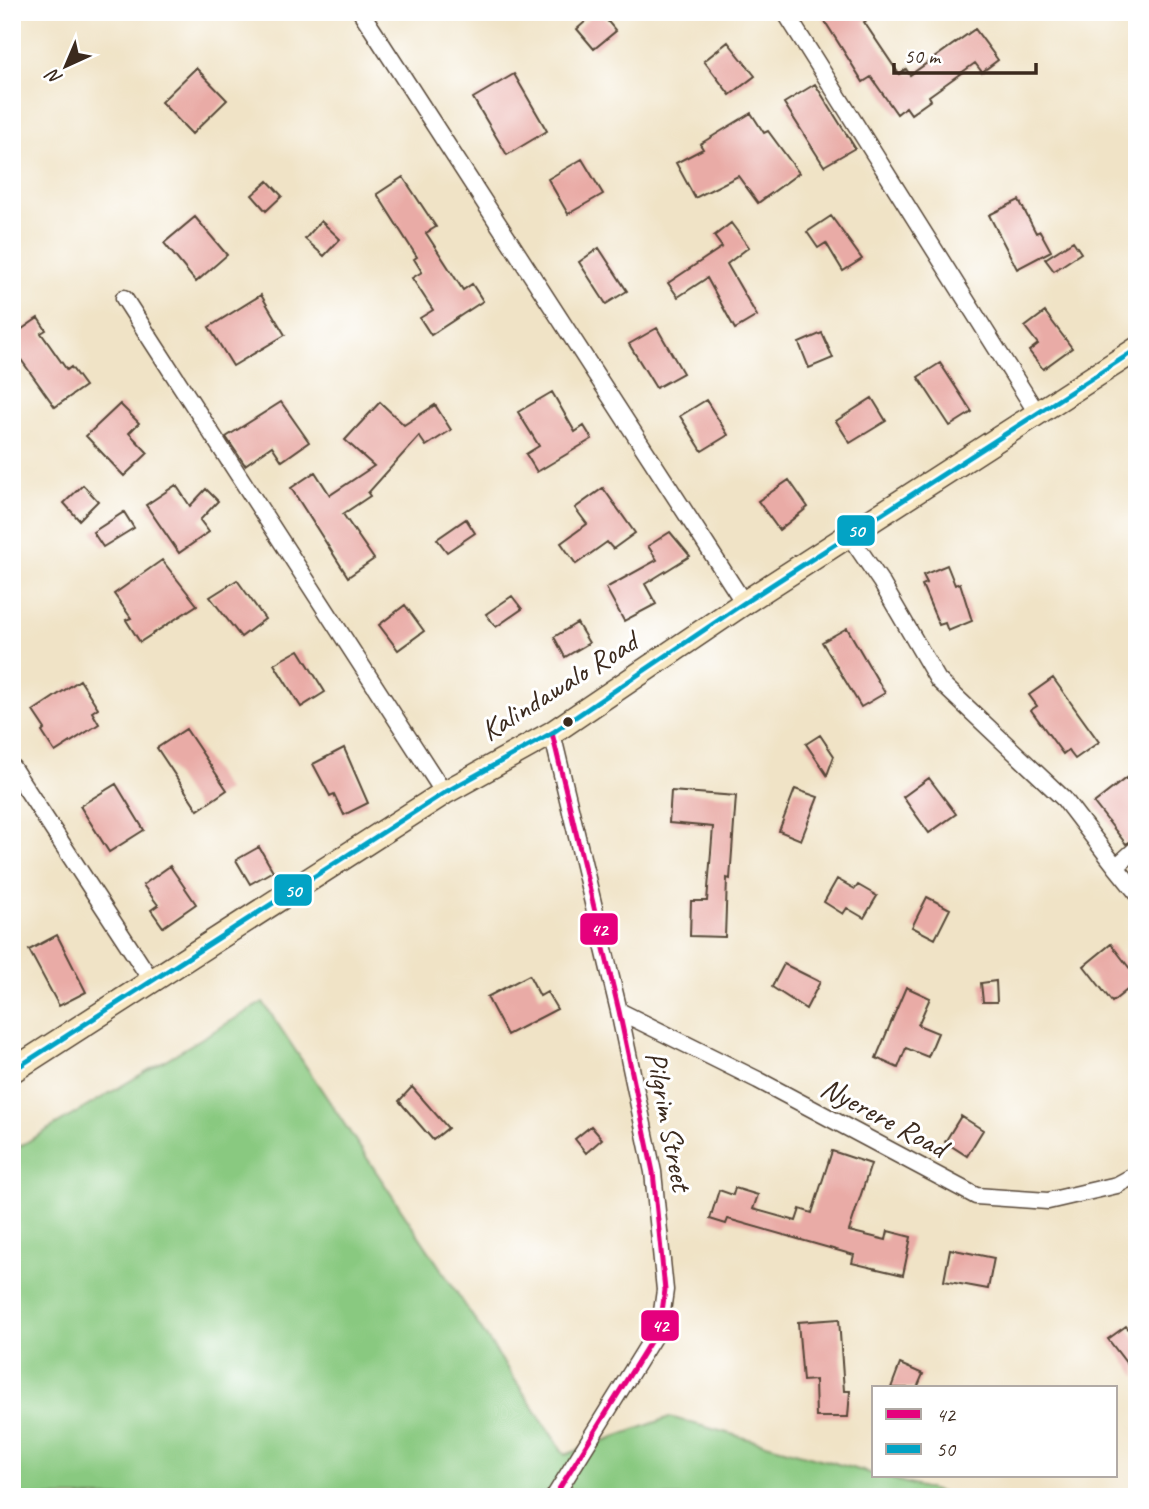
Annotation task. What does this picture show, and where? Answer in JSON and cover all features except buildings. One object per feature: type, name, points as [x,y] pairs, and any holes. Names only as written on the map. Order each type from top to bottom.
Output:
[{"type":"street","points":[[361,12],[744,603]]},
{"type":"street","points":[[785,12],[1037,413]]},
{"type":"street","points":[[124,298],[444,793]]},
{"type":"street","name":"Kalindawalo Road","points":[[12,1071],[444,793],[552,733],[744,603],[1137,349]]},
{"type":"street","points":[[849,535],[888,594],[938,680],[1064,799],[1137,893]]},
{"type":"street","name":"Pilgrim Street","points":[[552,733],[619,1011],[653,1172],[665,1290],[660,1326],[554,1497]]},
{"type":"street","points":[[12,767],[151,980]]},
{"type":"street","points":[[1115,867],[1137,848]]},
{"type":"street","name":"Nyerere Road","points":[[619,1011],[758,1080],[976,1196],[1048,1201],[1117,1185],[1136,1175]]},
{"type":"green space","points":[[263,1002],[565,1455],[670,1417],[872,1474],[872,1478],[888,1478],[956,1497],[12,1497],[12,1151]]},
{"type":"transit line","name":"50","points":[[12,1071],[444,793],[552,733],[744,603],[1137,349]]},
{"type":"transit line","name":"42","points":[[552,733],[619,1011],[653,1172],[665,1290],[660,1326],[554,1497]]}]
